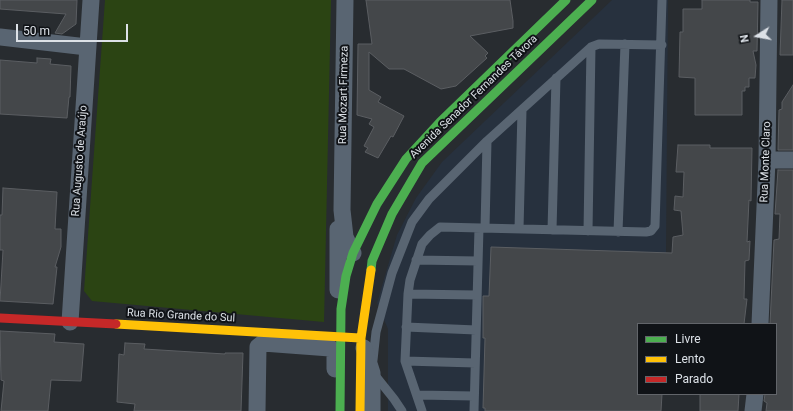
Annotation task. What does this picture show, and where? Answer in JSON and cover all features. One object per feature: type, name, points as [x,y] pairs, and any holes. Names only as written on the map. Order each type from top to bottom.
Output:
[{"type":"main road","name":"Avenida Senador Fernandes Távora","points":[[340,411],[341,309],[346,276],[352,254],[377,204],[406,159],[440,122],[566,0]]},
{"type":"main road","name":"Avenida Senador Fernandes Távora","points":[[360,411],[368,338],[372,261],[392,214],[422,163],[592,0]]},
{"type":"main road","name":"Rua Rio Grande do Sul","points":[[0,318],[368,338]]},
{"type":"street","name":"Rua Augusto de Araújo","points":[[70,322],[91,0]]},
{"type":"street","name":"Rua Mozart Firmeza","points":[[345,0],[344,237],[352,254]]},
{"type":"street","name":"Rua Monte Claro","points":[[760,323],[767,160],[769,0]]},
{"type":"street","points":[[0,37],[87,47]]},
{"type":"street","points":[[767,160],[793,160]]},
{"type":"street","name":"Rua Mozart Firmeza","points":[[341,309],[337,281],[338,231],[343,191]]},
{"type":"street","points":[[368,338],[372,373],[372,411]]},
{"type":"street","points":[[256,411],[258,347],[263,343],[330,348],[335,353],[334,411]]},
{"type":"street","points":[[753,411],[755,395]]},
{"type":"lane","points":[[422,411],[418,395],[405,361],[408,294],[416,260],[422,244],[440,227],[646,232],[651,231],[655,226],[662,45],[662,0]]},
{"type":"lane","points":[[368,338],[412,222],[429,199],[487,141],[591,48],[599,44],[662,45]]},
{"type":"lane","points":[[618,232],[625,44]]},
{"type":"lane","points":[[588,231],[591,48]]},
{"type":"lane","points":[[552,230],[556,78]]},
{"type":"lane","points":[[519,229],[522,110]]},
{"type":"lane","points":[[474,411],[478,261],[482,228],[487,141]]},
{"type":"lane","points":[[416,260],[478,261]]},
{"type":"lane","points":[[408,294],[477,295]]},
{"type":"lane","points":[[406,327],[476,330]]},
{"type":"lane","points":[[405,361],[475,363]]},
{"type":"lane","points":[[372,373],[394,398],[402,411]]},
{"type":"lane","points":[[418,395],[474,396]]},
{"type":"lane","points":[[394,398],[394,411]]},
{"type":"shaded area","points":[[612,0],[668,0],[666,253],[663,323],[637,323],[637,395],[639,395],[660,411],[388,411],[388,329],[377,303],[397,235],[416,198],[442,162]]},
{"type":"green space","points":[[105,0],[331,0],[324,322],[92,301],[84,291]]},
{"type":"building","points":[[0,0],[77,0],[76,24],[62,34],[55,33],[66,14],[0,9]]},
{"type":"building","points":[[366,0],[510,0],[513,21],[513,28],[470,36],[488,53],[485,56],[487,58],[456,86],[441,89],[404,69],[389,69],[369,52],[369,90],[381,97],[378,102],[404,116],[393,137],[391,136],[378,158],[365,152],[368,148],[364,146],[374,127],[369,124],[372,119],[357,115],[358,44],[372,44]]},
{"type":"building","points":[[702,0],[750,0],[750,2],[758,2],[757,51],[753,51],[756,65],[755,78],[749,78],[749,87],[745,87],[745,91],[742,91],[742,115],[695,115],[695,78],[679,77],[680,32],[683,32],[683,9],[702,9]]},
{"type":"building","points":[[782,0],[793,0],[793,55],[780,55]]},
{"type":"building","points":[[37,58],[51,59],[50,64],[71,66],[70,97],[67,118],[0,114],[0,60],[37,63]]},
{"type":"building","points":[[793,85],[793,150],[778,150],[779,110],[782,109],[782,102]]},
{"type":"building","points":[[678,145],[710,145],[710,148],[752,148],[751,201],[749,200],[747,242],[750,241],[749,260],[745,261],[744,299],[747,299],[744,323],[637,323],[637,395],[662,395],[661,411],[485,411],[485,408],[483,408],[485,338],[483,338],[483,296],[489,296],[491,247],[672,253],[673,237],[683,235],[681,211],[674,210],[675,196],[683,197],[684,172],[676,172]]},
{"type":"building","points":[[778,170],[793,170],[793,411],[766,411],[767,403],[764,401],[765,395],[777,395],[777,323],[770,323],[774,240],[779,239],[780,214],[775,214]]},
{"type":"building","points":[[3,188],[57,192],[55,229],[61,229],[61,247],[55,267],[57,267],[53,304],[0,301],[3,250],[0,250],[0,215],[2,215]]},
{"type":"building","points":[[0,331],[55,334],[54,342],[84,344],[81,381],[51,380],[48,411],[1,411],[4,381],[1,380]]},
{"type":"building","points":[[125,343],[145,344],[144,349],[225,354],[243,353],[241,411],[134,411],[135,404],[117,402],[119,354],[124,355]]},
{"type":"building","points":[[700,395],[739,395],[738,411],[700,411]]},
{"type":"traffic: fast","points":[[340,411],[341,309],[346,276],[353,253],[377,204],[406,159],[440,122],[566,0]]},
{"type":"traffic: fast","points":[[371,270],[372,261],[392,214],[422,163],[592,0]]},
{"type":"traffic: slow","points":[[360,411],[361,338],[371,270]]},
{"type":"traffic: slow","points":[[116,324],[360,338]]},
{"type":"traffic: jam","points":[[0,318],[116,324]]}]
